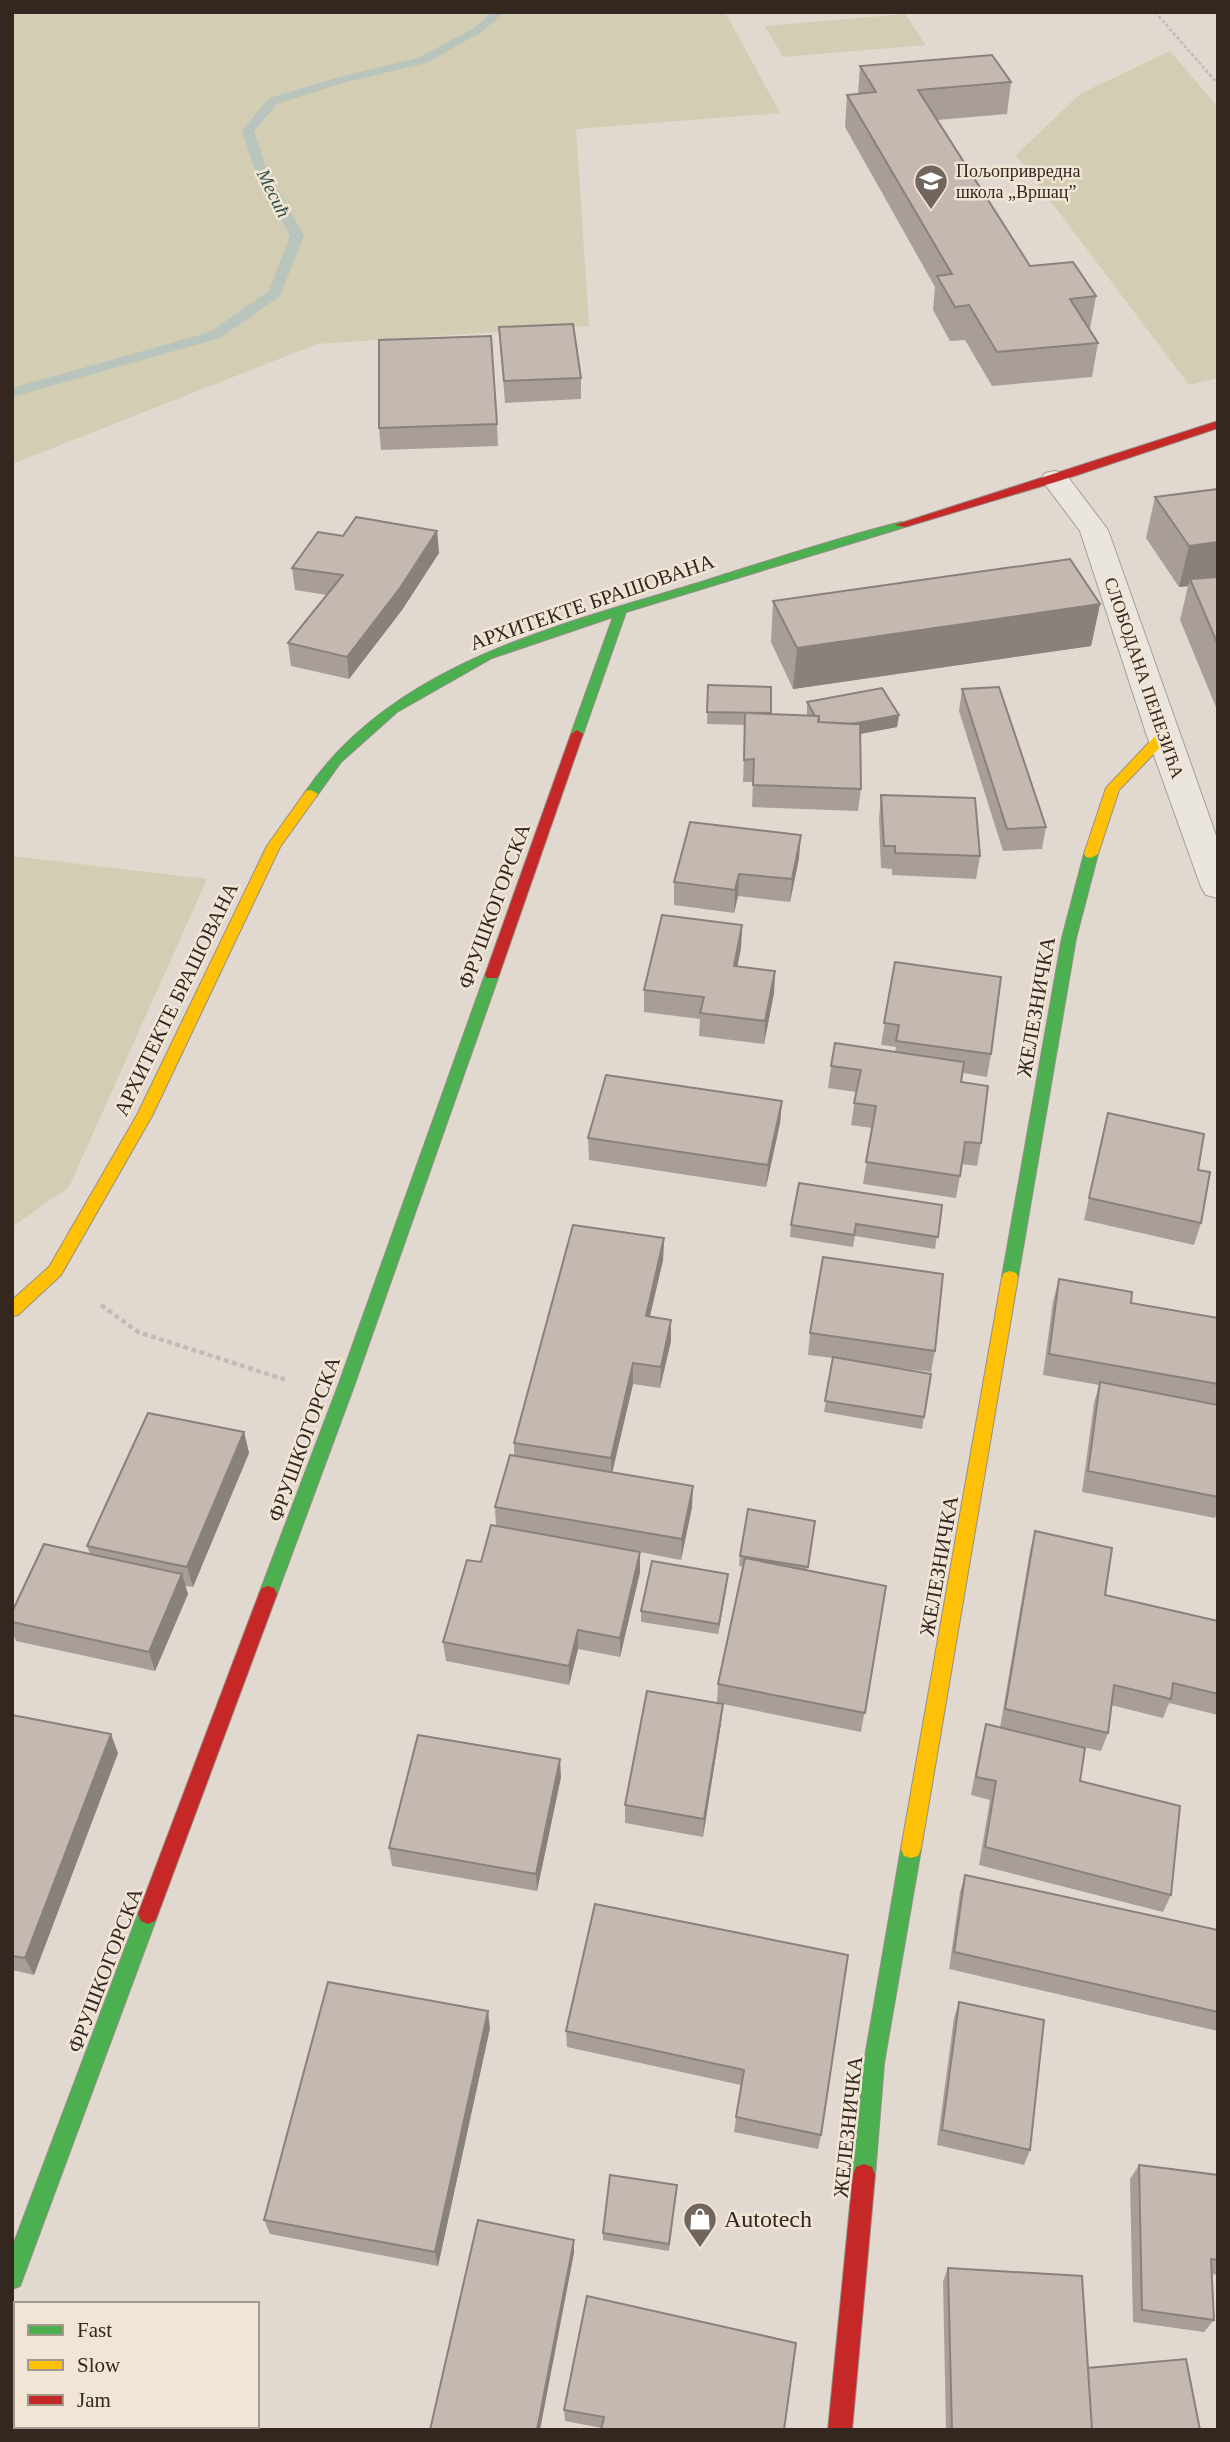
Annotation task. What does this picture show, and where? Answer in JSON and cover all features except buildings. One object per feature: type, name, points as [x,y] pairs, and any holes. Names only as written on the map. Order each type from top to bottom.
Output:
[{"type":"street","name":"АРХИТЕКТЕ БРАШОВАНА","points":[[12,1310],[55,1271],[144,1116],[274,846],[336,759],[393,709],[488,655],[621,610],[1055,478],[1218,424]]},
{"type":"street","name":"СЛОБОДАНА ПЕНЕЗИЋА","points":[[1055,478],[1094,530],[1163,736],[1218,887]]},
{"type":"street","name":"ФРУШКОГОРСКА","points":[[12,2278],[346,1386],[621,610]]},
{"type":"street","name":"ЖЕЛЕЗНИЧКА","points":[[840,2430],[874,2063],[1069,938],[1102,815],[1113,788],[1163,736]]},
{"type":"path","points":[[1155,12],[1218,83]]},
{"type":"path","points":[[55,1271],[138,1332],[282,1380],[346,1386]]},
{"type":"shaded area","points":[[12,12],[725,12],[780,113],[576,129],[589,326],[317,344],[12,464]]},
{"type":"shaded area","points":[[905,14],[926,45],[783,57],[765,26]]},
{"type":"shaded area","points":[[1170,51],[1218,107],[1218,378],[1189,385],[1016,155],[1080,94]]},
{"type":"shaded area","points":[[12,856],[207,879],[69,1187],[12,1227]]},
{"type":"waterway","name":"Месић","points":[[12,393],[215,335],[275,293],[297,236],[261,170],[248,131],[273,101],[340,80],[422,61],[476,31],[500,12]]},
{"type":"traffic: fast","points":[[311,794],[336,759],[393,709],[488,655],[621,610],[901,525]]},
{"type":"traffic: fast","points":[[577,734],[621,610]]},
{"type":"traffic: fast","points":[[1010,1277],[1069,938],[1091,854]]},
{"type":"traffic: fast","points":[[268,1594],[346,1386],[492,975]]},
{"type":"traffic: fast","points":[[864,2175],[874,2063],[911,1849]]},
{"type":"traffic: fast","points":[[12,2278],[148,1914]]},
{"type":"traffic: slow","points":[[1091,854],[1113,788],[1163,736]]},
{"type":"traffic: slow","points":[[12,1310],[55,1271],[144,1116],[274,846],[311,794]]},
{"type":"traffic: slow","points":[[911,1849],[1010,1277]]},
{"type":"traffic: jam","points":[[901,525],[1055,479],[1218,424]]},
{"type":"traffic: jam","points":[[492,975],[577,734]]},
{"type":"traffic: jam","points":[[148,1914],[268,1594]]},
{"type":"traffic: jam","points":[[840,2430],[864,2175]]},
{"type":"place","name":"Пољопривредна школа „Вршац”","points":[[931,211]]},
{"type":"place","name":"Autotech","points":[[700,2249]]}]
